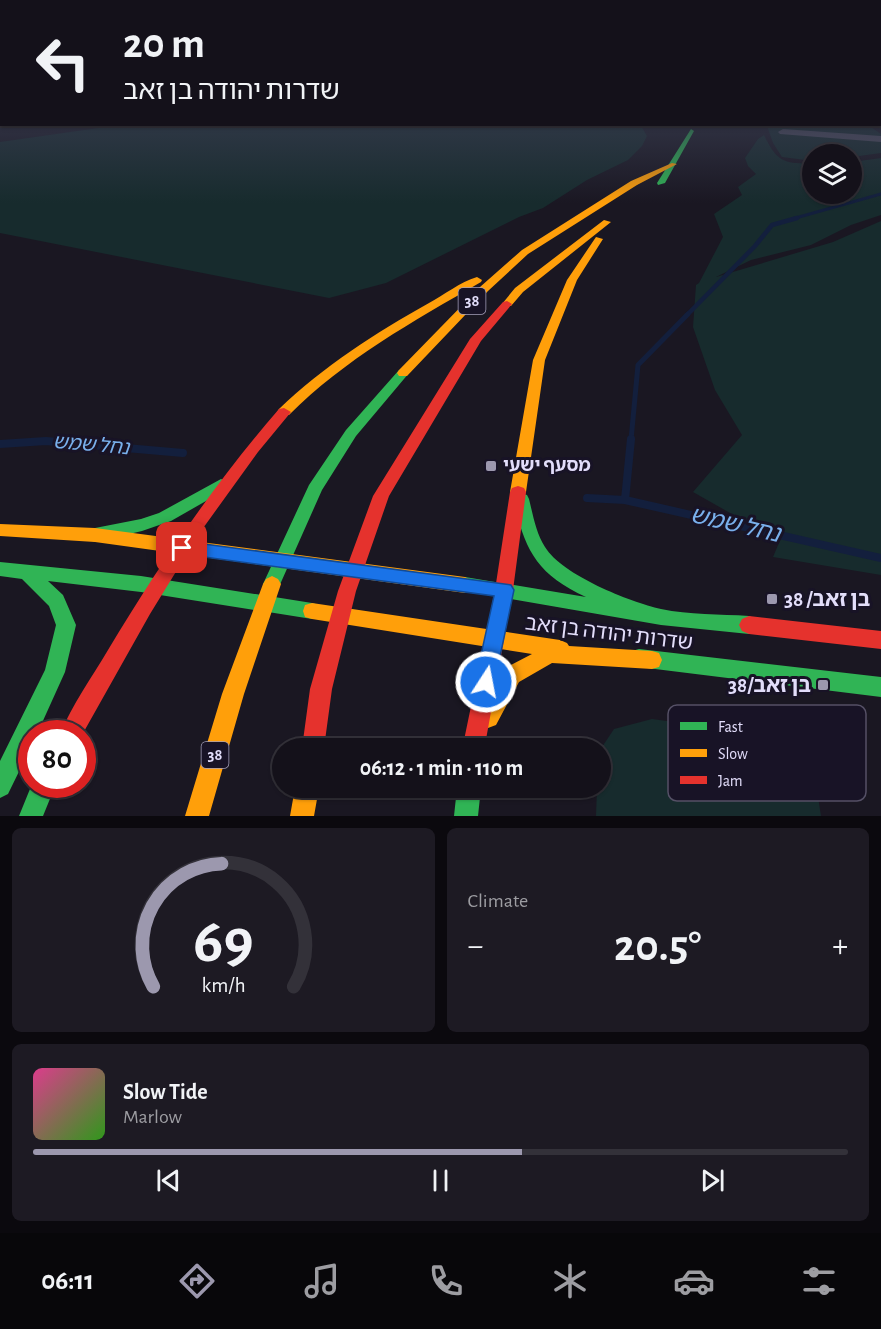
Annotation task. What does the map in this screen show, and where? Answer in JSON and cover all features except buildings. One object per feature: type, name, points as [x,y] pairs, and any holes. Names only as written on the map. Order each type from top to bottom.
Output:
[{"type":"main road","points":[[646,193],[661,182],[674,164],[691,131]]},
{"type":"main road","name":"38","points":[[197,816],[233,694],[272,583],[315,489],[351,433],[423,350],[525,252],[634,183],[674,164]]},
{"type":"main road","name":"38","points":[[314,738],[321,689],[346,591],[381,496],[476,339],[519,290],[616,215],[572,280],[540,360],[518,489]]},
{"type":"main road","points":[[79,720],[155,587],[255,442],[302,393],[375,339],[525,252]]},
{"type":"main road","points":[[0,530],[95,535],[142,525],[165,517],[225,483]]},
{"type":"main road","points":[[475,738],[504,590],[518,489]]},
{"type":"main road","points":[[518,489],[532,539],[546,561],[587,588],[661,617]]},
{"type":"main road","name":"שדרות יהודה בן זאב","points":[[95,535],[504,590],[661,617],[806,630],[881,640]]},
{"type":"main road","name":"שדרות יהודה בן זאב","points":[[0,569],[155,587],[494,641],[881,687]]},
{"type":"main road","points":[[0,786],[55,672],[66,625],[56,601],[26,571]]},
{"type":"main road","points":[[478,738],[512,675],[550,654],[652,660]]},
{"type":"main road","points":[[31,816],[38,798]]},
{"type":"main road","points":[[303,816],[305,798]]},
{"type":"main road","points":[[466,816],[468,798]]},
{"type":"street","points":[[783,132],[881,139]]},
{"type":"green space","points":[[104,127],[642,127],[647,136],[642,146],[628,160],[587,180],[543,208],[519,217],[386,283],[329,298],[0,233],[0,142]]},
{"type":"green space","points":[[767,127],[871,127],[881,134],[881,153],[862,156],[862,144],[802,144],[802,160],[782,157],[773,143]]},
{"type":"green space","points":[[764,135],[773,151],[783,160],[802,163],[802,204],[862,204],[862,161],[881,158],[881,215],[851,225],[811,245],[751,260],[716,277],[833,242],[881,221],[881,575],[773,557],[784,531],[746,522],[693,492],[742,435],[715,390],[693,327],[696,285],[723,237],[714,214],[742,195],[738,187],[756,174],[748,166],[745,158],[758,139]]},
{"type":"green space","points":[[652,719],[668,721],[668,801],[819,801],[821,816],[596,816],[597,798],[611,798],[611,738],[608,738],[614,729]]},
{"type":"waterway","points":[[792,219],[881,194]]},
{"type":"waterway","points":[[687,315],[755,246],[772,225],[797,218]]},
{"type":"waterway","points":[[631,440],[638,365],[688,314]]},
{"type":"waterway","points":[[625,500],[631,439]]},
{"type":"waterway","name":"נחל שמש","points":[[0,444],[46,441],[183,453]]},
{"type":"waterway","name":"נחל שמש","points":[[587,498],[625,500]]},
{"type":"waterway","name":"נחל שמש","points":[[625,500],[881,558]]},
{"type":"traffic: fast","points":[[661,183],[691,131]]},
{"type":"traffic: fast","points":[[272,584],[315,489],[351,433],[403,373]]},
{"type":"traffic: fast","points":[[95,535],[142,525],[165,517],[221,485]]},
{"type":"traffic: fast","points":[[521,499],[535,547],[555,570],[583,587],[661,617]]},
{"type":"traffic: fast","points":[[0,569],[141,584],[312,611]]},
{"type":"traffic: fast","points":[[0,786],[55,672],[66,625],[56,601],[26,571]]},
{"type":"traffic: fast","points":[[465,585],[661,617],[749,625]]},
{"type":"traffic: fast","points":[[639,658],[881,687]]},
{"type":"traffic: fast","points":[[31,816],[38,798]]},
{"type":"traffic: fast","points":[[466,816],[468,798]]},
{"type":"traffic: slow","points":[[403,373],[484,289],[525,252],[634,183],[674,164]]},
{"type":"traffic: slow","points":[[507,304],[519,290],[607,222]]},
{"type":"traffic: slow","points":[[518,492],[539,360],[572,280],[599,239]]},
{"type":"traffic: slow","points":[[284,412],[327,373],[351,355],[477,280]]},
{"type":"traffic: slow","points":[[0,530],[95,535],[465,585]]},
{"type":"traffic: slow","points":[[197,816],[233,694],[272,584]]},
{"type":"traffic: slow","points":[[312,611],[560,649]]},
{"type":"traffic: slow","points":[[488,717],[512,675],[550,654],[652,660]]},
{"type":"traffic: slow","points":[[302,816],[305,798]]},
{"type":"traffic: jam","points":[[314,738],[321,689],[347,591],[381,496],[476,339],[507,304]]},
{"type":"traffic: jam","points":[[79,720],[144,608],[195,527],[252,449],[284,412]]},
{"type":"traffic: jam","points":[[475,738],[504,590],[518,492]]},
{"type":"traffic: jam","points":[[749,625],[881,640]]},
{"type":"place","name":"מסעף ישעי","points":[[491,466]]},
{"type":"place","name":"בן זאב/ 38","points":[[772,599]]},
{"type":"place","name":"בן זאב/38","points":[[823,685]]},
{"type":"route","points":[[182,548],[504,590],[486,682]]}]
